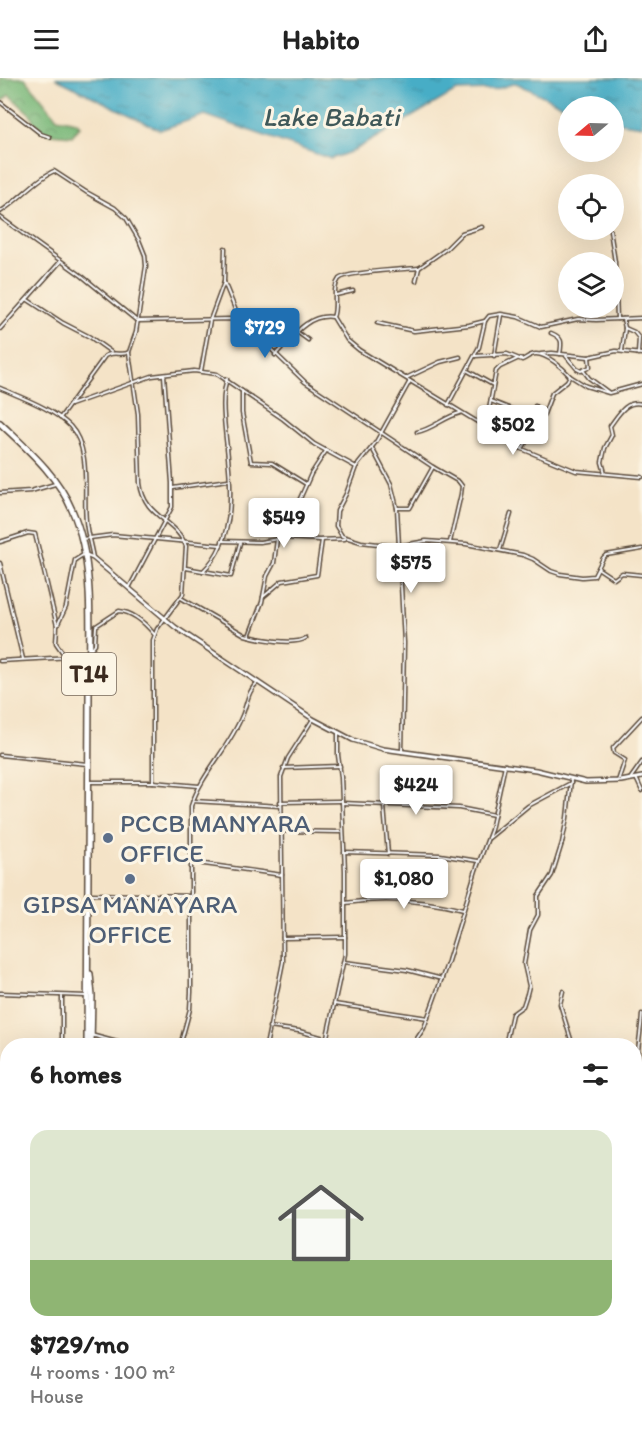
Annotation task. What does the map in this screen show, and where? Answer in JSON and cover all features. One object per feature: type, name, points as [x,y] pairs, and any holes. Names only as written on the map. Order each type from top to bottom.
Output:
[{"type":"highway","name":"T14","points":[[0,423],[30,451],[57,483],[72,510],[86,555],[90,765],[89,1035]]},
{"type":"street","points":[[0,108],[1,103],[41,134],[50,137]]},
{"type":"street","points":[[0,212],[53,171],[115,208],[135,232],[145,255],[145,278],[129,353],[138,414],[141,492],[148,506],[185,541],[186,546],[184,590],[155,634],[152,647],[153,782]]},
{"type":"street","points":[[0,217],[87,280],[137,321],[232,319],[240,321]]},
{"type":"street","points":[[333,316],[336,307],[335,295],[342,277],[369,272],[419,268],[446,249],[462,233],[482,227]]},
{"type":"street","points":[[612,240],[615,262],[617,319]]},
{"type":"street","points":[[201,371],[210,320],[224,282],[225,248]]},
{"type":"street","points":[[0,329],[28,300],[60,261]]},
{"type":"street","points":[[416,281],[419,268]]},
{"type":"street","points":[[224,282],[240,321],[305,382],[462,486],[450,542]]},
{"type":"street","points":[[335,295],[353,291]]},
{"type":"street","points":[[28,300],[112,353]]},
{"type":"street","points":[[494,356],[501,314]]},
{"type":"street","points":[[448,405],[468,371],[481,341],[485,321],[489,316],[501,314],[522,318],[541,327],[575,319],[642,318]]},
{"type":"street","points":[[275,355],[297,332],[315,319],[333,316]]},
{"type":"street","points":[[333,316],[352,345],[522,449],[576,471],[642,477]]},
{"type":"street","points":[[622,351],[625,328],[623,319]]},
{"type":"street","points":[[377,323],[414,331],[470,325],[485,321]]},
{"type":"street","points":[[474,356],[507,354],[522,360],[530,355],[540,354],[589,357],[622,351],[640,354],[639,338],[634,332],[625,328]]},
{"type":"street","points":[[297,332],[308,340]]},
{"type":"street","points":[[551,333],[562,340],[560,354]]},
{"type":"street","points":[[60,418],[105,356],[112,353],[129,353]]},
{"type":"street","points":[[540,354],[586,386],[609,393],[642,384]]},
{"type":"street","points":[[566,356],[577,369],[583,370],[590,367],[589,357]]},
{"type":"street","points":[[405,378],[440,362],[460,357]]},
{"type":"street","points":[[483,426],[488,415],[498,369],[517,359]]},
{"type":"street","points":[[583,370],[589,378],[609,393]]},
{"type":"street","points":[[69,406],[152,376],[201,371],[217,374],[227,379],[310,442],[356,467]]},
{"type":"street","points":[[468,371],[493,386]]},
{"type":"street","points":[[129,588],[172,507],[164,375]]},
{"type":"street","points":[[522,449],[544,414],[552,393],[570,376]]},
{"type":"street","points":[[203,571],[213,560],[221,545],[230,507],[224,414],[224,392],[227,379]]},
{"type":"street","points":[[346,538],[337,530],[335,517],[356,467],[372,448],[410,381]]},
{"type":"street","points":[[0,388],[60,418],[75,434],[82,454],[86,521],[93,558]]},
{"type":"street","points":[[243,391],[242,413],[251,462],[272,463],[306,484]]},
{"type":"street","points":[[491,401],[531,417]]},
{"type":"street","points":[[606,474],[602,462],[605,448],[612,435],[610,426],[625,406],[642,404]]},
{"type":"street","points":[[530,436],[531,417],[535,406]]},
{"type":"street","points":[[417,432],[428,429],[447,416],[460,413]]},
{"type":"street","points":[[372,448],[391,484],[397,508],[404,643],[402,752]]},
{"type":"street","points":[[249,636],[275,556],[277,539],[290,521],[306,484],[326,451]]},
{"type":"street","points":[[397,508],[410,508],[433,467]]},
{"type":"street","points":[[172,488],[228,480]]},
{"type":"street","points":[[0,493],[31,490],[57,483]]},
{"type":"street","points":[[500,550],[511,514]]},
{"type":"street","points":[[0,542],[28,533],[35,534],[57,626],[57,645],[65,656]]},
{"type":"street","points":[[82,539],[113,535],[221,545]]},
{"type":"street","points":[[222,541],[346,538],[398,546],[413,542],[450,542],[500,550],[533,559],[551,572],[591,577],[596,574],[606,555],[642,549]]},
{"type":"street","points":[[263,597],[282,581],[317,575],[322,540]]},
{"type":"street","points":[[186,568],[231,576],[240,542]]},
{"type":"street","points":[[57,626],[66,607],[75,560],[86,555],[93,558],[165,619],[313,719],[364,744],[402,752],[546,772],[571,781],[594,783],[642,777]]},
{"type":"street","points":[[0,563],[23,659]]},
{"type":"street","points":[[598,568],[614,579],[622,573],[642,575]]},
{"type":"street","points":[[180,598],[249,636],[297,642],[306,638]]},
{"type":"street","points":[[0,661],[89,653],[94,646],[96,626],[119,611],[131,614],[155,634]]},
{"type":"street","points":[[182,1038],[190,1009],[190,812],[199,786],[235,731],[250,693],[258,681]]},
{"type":"street","points":[[618,781],[625,760],[614,753],[613,748],[642,717]]},
{"type":"street","points":[[267,1038],[281,977],[283,938],[280,802],[283,768],[313,719]]},
{"type":"street","points":[[326,1038],[344,962],[345,937],[344,852],[338,733]]},
{"type":"street","points":[[0,755],[90,765]]},
{"type":"street","points":[[630,779],[642,762]]},
{"type":"street","points":[[418,1038],[428,1018],[442,979],[487,840],[505,765]]},
{"type":"street","points":[[283,768],[340,766]]},
{"type":"street","points":[[636,778],[642,791]]},
{"type":"street","points":[[487,840],[528,806],[571,781]]},
{"type":"street","points":[[506,1038],[512,1014],[523,1006],[527,994],[529,986],[524,964],[530,930],[538,915],[538,896],[549,882],[554,869],[567,818],[571,781]]},
{"type":"street","points":[[90,782],[153,782],[199,786]]},
{"type":"street","points":[[193,801],[280,807]]},
{"type":"street","points":[[280,802],[342,802],[384,806],[459,808],[494,815]]},
{"type":"street","points":[[384,806],[388,854]]},
{"type":"street","points":[[281,831],[342,832]]},
{"type":"street","points":[[344,852],[440,855],[479,861]]},
{"type":"street","points":[[190,862],[282,875]]},
{"type":"street","points":[[89,894],[190,896]]},
{"type":"street","points":[[345,903],[421,900],[464,910]]},
{"type":"street","points":[[283,938],[345,937]]},
{"type":"street","points":[[344,962],[407,970],[442,979]]},
{"type":"street","points":[[563,991],[560,1002],[571,1038]]},
{"type":"street","points":[[0,993],[89,996]]},
{"type":"street","points":[[62,996],[63,1038]]},
{"type":"street","points":[[334,1004],[428,1018]]},
{"type":"street","points":[[641,1038],[642,1014]]},
{"type":"street","points":[[269,1027],[299,1031],[323,1038]]},
{"type":"street","points":[[89,1035],[101,1038]]},
{"type":"green space","points":[[0,78],[25,78],[57,118],[76,122],[80,126],[72,136],[50,134],[42,130],[30,114],[9,95],[2,101],[0,100]]},
{"type":"water","name":"Lake Babati","points":[[55,78],[642,78],[642,126],[624,123],[624,96],[558,96],[558,103],[516,83],[493,90],[456,91],[353,151],[331,159],[205,115],[160,130]]},
{"type":"place","name":"PCCB MANYARA OFFICE","points":[[108,838]]},
{"type":"place","name":"GIPSA MANAYARA OFFICE","points":[[130,879]]}]
